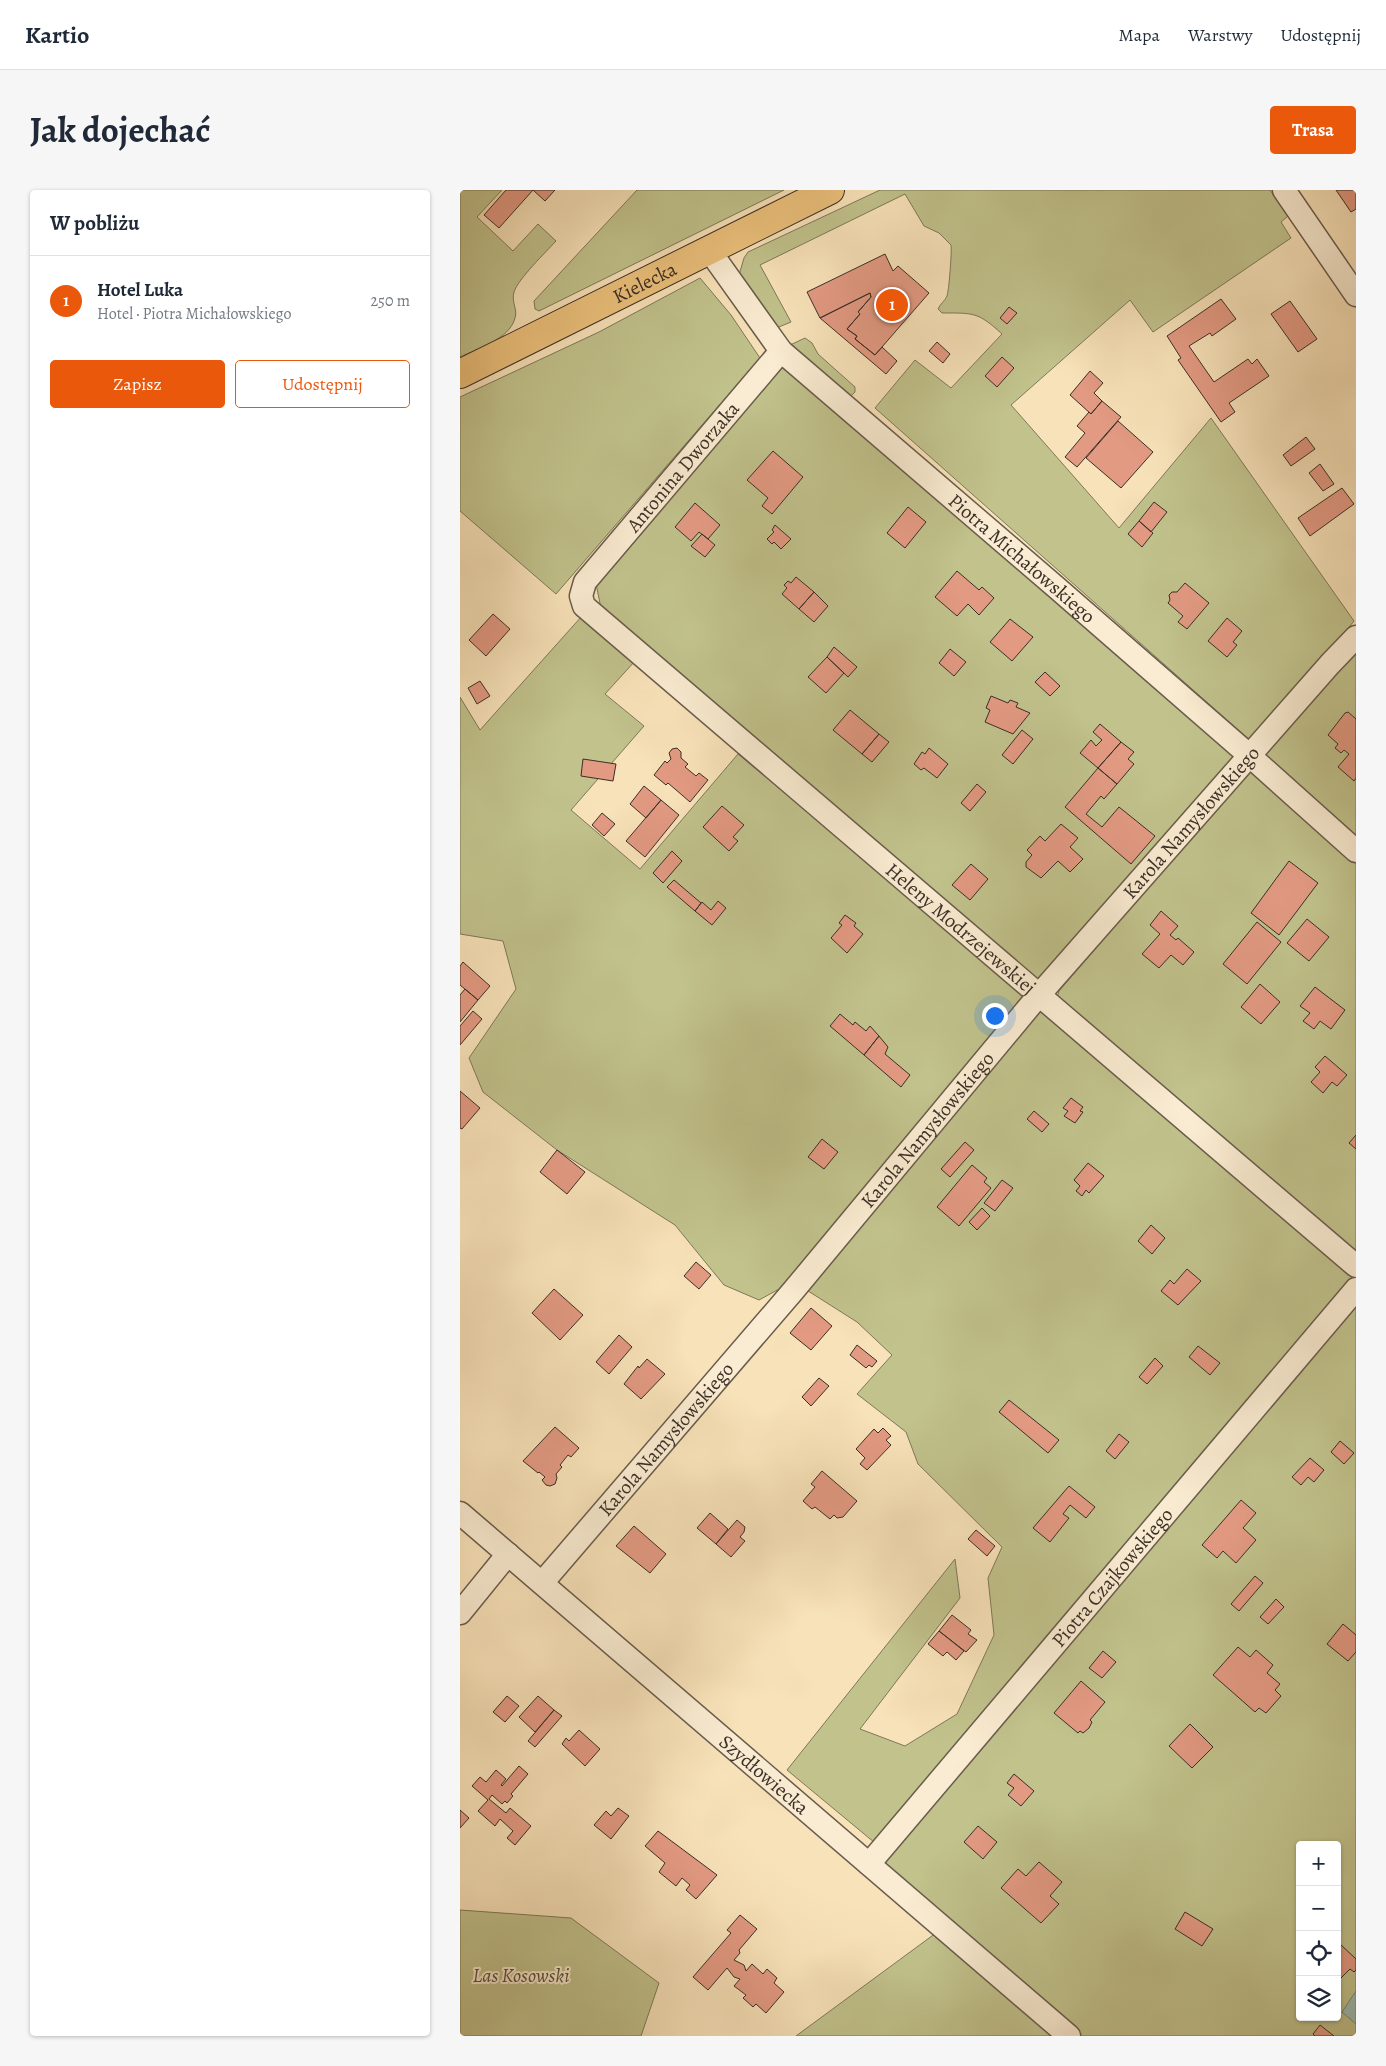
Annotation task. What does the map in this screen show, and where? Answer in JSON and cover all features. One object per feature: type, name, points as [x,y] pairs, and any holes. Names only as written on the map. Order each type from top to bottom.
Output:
[{"type":"main road","name":"Kielecka","points":[[460,374],[830,190]]},
{"type":"street","points":[[1284,190],[1356,295]]},
{"type":"street","name":"Piotra Michałowskiego","points":[[709,250],[781,352],[1250,756],[1356,851]]},
{"type":"street","name":"Antonina Dworzaka","points":[[585,582],[781,352]]},
{"type":"street","name":"Heleny Modrzejewskiej","points":[[585,582],[581,596],[584,606],[1356,1266]]},
{"type":"street","name":"Karola Namysłowskiego","points":[[542,1583],[799,1283],[1039,996],[1356,636]]},
{"type":"street","name":"Piotra Czajkowskiego","points":[[869,1864],[1356,1289]]},
{"type":"street","name":"Szydłowiecka","points":[[460,1513],[1069,2036]]},
{"type":"street","points":[[460,1613],[508,1554]]},
{"type":"green space","points":[[460,190],[502,190],[477,217],[513,251],[538,224],[556,241],[526,273],[514,292],[513,299],[516,315],[512,326],[500,338],[460,357]]},
{"type":"green space","points":[[637,190],[784,190],[539,311],[535,309],[534,301]]},
{"type":"green space","points":[[880,190],[1270,190],[1288,216],[1281,222],[1291,238],[1153,332],[1130,300],[1011,405],[1119,528],[1211,418],[1354,621],[1253,743],[875,408],[915,360],[951,388],[1002,334],[987,321],[975,315],[942,313],[938,309],[948,292],[951,245],[939,233],[924,226],[905,194],[760,265],[791,322],[774,329],[739,275],[744,258],[748,252]]},
{"type":"green space","points":[[700,278],[731,315],[760,358],[556,594],[460,511],[460,397],[599,332]]},
{"type":"green space","points":[[805,338],[812,343],[818,354],[855,387],[855,392],[847,400],[788,346]]},
{"type":"green space","points":[[783,359],[1238,759],[1041,983],[601,608],[596,584]]},
{"type":"green space","points":[[582,616],[635,661],[605,694],[644,726],[571,810],[640,869],[738,754],[1030,997],[792,1282],[759,1300],[724,1285],[675,1225],[557,1150],[483,1092],[469,1058],[516,989],[503,941],[460,934],[460,697],[480,730]]},
{"type":"green space","points":[[1356,645],[1356,1261],[1056,1002],[1059,991]]},
{"type":"green space","points":[[1039,1007],[1356,1277],[875,1843],[787,1770],[955,1559],[960,1598],[860,1729],[905,1746],[957,1714],[994,1635],[988,1578],[1002,1547],[918,1464],[906,1432],[857,1394],[892,1355],[857,1322],[805,1289]]},
{"type":"green space","points":[[1356,1303],[1356,2036],[796,2036],[940,1930],[870,1871]]},
{"type":"green space","name":"Las Kosowski","points":[[460,1910],[571,1918],[659,1983],[641,2036],[460,2036]]},
{"type":"water","points":[[1356,1991],[1356,2024],[1342,2012]]},
{"type":"building","points":[[506,190],[533,190],[499,228],[484,215]]},
{"type":"building","points":[[533,190],[555,190],[545,201]]},
{"type":"building","points":[[1336,190],[1356,190],[1356,209],[1351,212]]},
{"type":"building","points":[[885,254],[893,271],[898,266],[929,293],[875,355],[855,339],[857,336],[847,329],[871,297],[870,293],[820,318],[807,292]]},
{"type":"building","points":[[870,293],[871,297],[847,329],[857,336],[855,339],[875,355],[882,347],[897,361],[886,374],[820,318]]},
{"type":"building","points":[[1221,299],[1236,319],[1212,336],[1210,333],[1189,346],[1214,382],[1248,359],[1252,364],[1257,359],[1269,376],[1229,403],[1235,412],[1221,422],[1178,360],[1181,358],[1167,336]]},
{"type":"building","points":[[1290,301],[1317,339],[1298,352],[1271,314]]},
{"type":"building","points":[[1009,307],[1017,313],[1007,324],[1000,318]]},
{"type":"building","points":[[937,342],[950,354],[943,363],[929,351]]},
{"type":"building","points":[[1002,357],[1014,368],[997,387],[985,376]]},
{"type":"building","points":[[1090,371],[1103,383],[1094,393],[1102,401],[1091,414],[1070,395]]},
{"type":"building","points":[[1102,401],[1121,417],[1077,467],[1065,457],[1085,433],[1077,426]]},
{"type":"building","points":[[1118,421],[1153,452],[1121,488],[1086,458]]},
{"type":"building","points":[[1306,437],[1315,449],[1291,466],[1283,455]]},
{"type":"building","points":[[773,451],[803,477],[772,514],[762,506],[768,498],[747,480]]},
{"type":"building","points":[[1320,464],[1334,484],[1323,491],[1309,473]]},
{"type":"building","points":[[1342,488],[1354,504],[1310,536],[1298,518]]},
{"type":"building","points":[[1154,502],[1167,512],[1151,532],[1139,521]]},
{"type":"building","points":[[695,503],[720,525],[708,539],[699,532],[691,541],[675,527]]},
{"type":"building","points":[[908,507],[926,522],[905,548],[887,533]]},
{"type":"building","points":[[1139,521],[1153,533],[1142,547],[1128,534]]},
{"type":"building","points":[[775,525],[791,539],[781,549],[774,542],[772,544],[767,539],[774,532],[772,530]]},
{"type":"building","points":[[702,534],[715,545],[705,557],[691,546]]},
{"type":"building","points":[[957,571],[979,590],[982,587],[994,598],[979,615],[968,604],[957,616],[935,597]]},
{"type":"building","points":[[796,577],[814,592],[799,609],[782,594],[787,588],[784,585],[788,581],[791,583]]},
{"type":"building","points":[[1185,583],[1209,603],[1187,629],[1178,622],[1183,616],[1168,603],[1170,600],[1169,595],[1172,592],[1177,592]]},
{"type":"building","points":[[814,592],[828,606],[814,622],[799,609]]},
{"type":"building","points":[[493,614],[510,629],[486,656],[469,640]]},
{"type":"building","points":[[1227,618],[1242,631],[1233,642],[1237,645],[1227,657],[1208,641]]},
{"type":"building","points":[[1010,619],[1033,637],[1012,661],[990,642]]},
{"type":"building","points":[[834,647],[857,667],[848,677],[827,657]]},
{"type":"building","points":[[950,649],[966,662],[954,676],[939,663]]},
{"type":"building","points":[[827,657],[844,673],[826,693],[808,677]]},
{"type":"building","points":[[1045,672],[1060,686],[1050,696],[1035,682]]},
{"type":"building","points":[[480,681],[490,696],[477,704],[468,688]]},
{"type":"building","points":[[991,696],[1008,703],[1010,700],[1018,703],[1016,707],[1030,713],[1013,734],[985,722],[990,710],[986,708]]},
{"type":"building","points":[[850,710],[879,734],[862,754],[833,730]]},
{"type":"building","points":[[1348,712],[1356,719],[1356,778],[1354,781],[1338,767],[1349,754],[1344,750],[1341,753],[1335,748],[1338,744],[1328,735],[1345,713]]},
{"type":"building","points":[[1100,724],[1121,742],[1098,768],[1080,753],[1091,740],[1096,746],[1102,740],[1093,732]]},
{"type":"building","points":[[1022,730],[1033,739],[1013,764],[1002,755]]},
{"type":"building","points":[[879,734],[889,742],[872,762],[862,754]]},
{"type":"building","points":[[1121,742],[1134,752],[1128,759],[1134,764],[1117,784],[1098,768]]},
{"type":"building","points":[[677,748],[681,752],[681,758],[688,764],[685,767],[696,776],[699,773],[708,780],[690,802],[668,783],[666,785],[654,775],[665,761],[667,763],[671,759],[669,753],[672,749]]},
{"type":"building","points":[[929,748],[948,764],[937,778],[924,768],[921,770],[914,764],[922,752],[925,754]]},
{"type":"building","points":[[583,759],[616,764],[613,781],[581,776]]},
{"type":"building","points":[[1098,768],[1117,784],[1104,799],[1101,796],[1086,814],[1102,827],[1119,807],[1155,836],[1131,864],[1065,807]]},
{"type":"building","points":[[977,784],[986,792],[970,811],[961,803]]},
{"type":"building","points":[[644,786],[661,800],[646,818],[630,804]]},
{"type":"building","points":[[661,800],[679,815],[645,857],[626,841]]},
{"type":"building","points":[[722,806],[744,825],[733,837],[738,841],[729,851],[703,827]]},
{"type":"building","points":[[602,813],[615,824],[604,836],[592,825]]},
{"type":"building","points":[[1061,824],[1078,838],[1070,847],[1083,859],[1070,872],[1058,861],[1041,878],[1026,867],[1026,862],[1032,855],[1027,850],[1040,836],[1045,841]]},
{"type":"building","points":[[672,851],[682,861],[663,883],[653,873]]},
{"type":"building","points":[[1289,861],[1318,883],[1279,935],[1251,913]]},
{"type":"building","points":[[971,864],[988,879],[970,900],[952,885]]},
{"type":"building","points":[[674,880],[701,903],[695,911],[667,887]]},
{"type":"building","points":[[718,901],[726,908],[712,925],[695,911],[702,902],[711,910]]},
{"type":"building","points":[[1161,911],[1178,926],[1170,935],[1176,940],[1178,938],[1194,952],[1183,965],[1171,955],[1159,968],[1142,954],[1160,934],[1150,925]]},
{"type":"building","points":[[845,915],[856,923],[854,926],[863,934],[847,953],[831,938],[842,925],[839,923]]},
{"type":"building","points":[[1307,919],[1329,937],[1309,961],[1287,943]]},
{"type":"building","points":[[1257,922],[1281,942],[1247,984],[1223,964]]},
{"type":"building","points":[[463,962],[490,986],[478,1000],[460,985],[460,966]]},
{"type":"building","points":[[1260,984],[1280,1002],[1261,1024],[1241,1007]]},
{"type":"building","points":[[1315,987],[1345,1010],[1331,1029],[1320,1021],[1314,1029],[1303,1021],[1310,1013],[1300,1006]]},
{"type":"building","points":[[465,989],[478,1000],[460,1022],[460,995]]},
{"type":"building","points":[[473,1011],[482,1019],[460,1045],[460,1026]]},
{"type":"building","points":[[840,1014],[853,1025],[855,1022],[866,1031],[870,1026],[879,1036],[864,1055],[830,1026]]},
{"type":"building","points":[[879,1036],[888,1047],[885,1054],[910,1075],[901,1087],[864,1055]]},
{"type":"building","points":[[1325,1056],[1347,1075],[1337,1086],[1332,1082],[1323,1093],[1311,1082],[1320,1072],[1315,1067]]},
{"type":"building","points":[[460,1091],[480,1108],[462,1129],[460,1128]]},
{"type":"building","points":[[1071,1098],[1083,1107],[1080,1111],[1083,1112],[1075,1123],[1064,1116],[1068,1111],[1063,1108]]},
{"type":"building","points":[[1034,1111],[1049,1124],[1042,1132],[1027,1119]]},
{"type":"building","points":[[1356,1135],[1356,1149],[1349,1143]]},
{"type":"building","points":[[822,1139],[838,1152],[824,1169],[808,1157]]},
{"type":"building","points":[[965,1142],[974,1150],[950,1177],[941,1169]]},
{"type":"building","points":[[557,1150],[585,1172],[567,1194],[540,1172]]},
{"type":"building","points":[[1088,1163],[1104,1176],[1089,1193],[1086,1190],[1082,1196],[1076,1191],[1080,1186],[1074,1180]]},
{"type":"building","points":[[972,1165],[987,1178],[984,1182],[991,1188],[959,1226],[937,1207]]},
{"type":"building","points":[[1002,1180],[1013,1188],[995,1211],[984,1203]]},
{"type":"building","points":[[982,1208],[990,1216],[977,1230],[969,1222]]},
{"type":"building","points":[[1151,1225],[1165,1238],[1152,1254],[1138,1241]]},
{"type":"building","points":[[696,1262],[711,1275],[699,1289],[684,1276]]},
{"type":"building","points":[[1187,1269],[1201,1281],[1178,1305],[1161,1291],[1170,1280],[1174,1284]]},
{"type":"building","points":[[554,1289],[583,1315],[560,1340],[532,1313]]},
{"type":"building","points":[[811,1308],[832,1326],[811,1350],[790,1333]]},
{"type":"building","points":[[619,1335],[632,1347],[609,1374],[596,1362]]},
{"type":"building","points":[[857,1345],[877,1361],[872,1367],[869,1365],[866,1368],[850,1355]]},
{"type":"building","points":[[1198,1346],[1220,1363],[1210,1375],[1189,1357]]},
{"type":"building","points":[[1155,1358],[1163,1366],[1147,1384],[1139,1377]]},
{"type":"building","points":[[647,1359],[665,1374],[641,1399],[624,1384],[638,1366],[639,1368]]},
{"type":"building","points":[[819,1378],[829,1386],[811,1406],[802,1397]]},
{"type":"building","points":[[1009,1400],[1059,1440],[1048,1453],[999,1412]]},
{"type":"building","points":[[555,1427],[579,1448],[571,1457],[568,1455],[560,1465],[562,1467],[556,1474],[555,1484],[550,1486],[546,1485],[542,1480],[545,1477],[523,1461]]},
{"type":"building","points":[[883,1428],[891,1436],[886,1440],[891,1445],[867,1470],[860,1464],[865,1458],[856,1449],[874,1429],[878,1433]]},
{"type":"building","points":[[1119,1434],[1129,1442],[1115,1459],[1106,1451]]},
{"type":"building","points":[[1340,1441],[1354,1453],[1344,1464],[1331,1452]]},
{"type":"building","points":[[1310,1458],[1324,1470],[1314,1482],[1308,1477],[1301,1485],[1292,1477]]},
{"type":"building","points":[[822,1471],[857,1501],[843,1517],[837,1518],[834,1515],[830,1519],[815,1507],[812,1509],[803,1501],[815,1487],[811,1484]]},
{"type":"building","points":[[1069,1486],[1095,1507],[1086,1518],[1070,1505],[1063,1514],[1069,1518],[1050,1542],[1033,1528]]},
{"type":"building","points":[[1241,1500],[1256,1513],[1243,1528],[1256,1540],[1236,1563],[1223,1551],[1217,1558],[1202,1545]]},
{"type":"building","points":[[710,1513],[728,1529],[716,1544],[697,1528]]},
{"type":"building","points":[[737,1520],[745,1527],[740,1537],[745,1541],[731,1557],[716,1544]]},
{"type":"building","points":[[634,1526],[666,1554],[650,1573],[616,1546]]},
{"type":"building","points":[[976,1530],[995,1546],[987,1556],[968,1539]]},
{"type":"building","points":[[1255,1576],[1263,1583],[1239,1611],[1231,1604]]},
{"type":"building","points":[[1276,1599],[1284,1607],[1268,1624],[1260,1617]]},
{"type":"building","points":[[952,1615],[971,1630],[968,1634],[977,1640],[966,1652],[939,1631]]},
{"type":"building","points":[[1343,1624],[1356,1635],[1356,1652],[1348,1661],[1327,1644]]},
{"type":"building","points":[[939,1631],[964,1651],[956,1660],[947,1652],[943,1656],[928,1644]]},
{"type":"building","points":[[1238,1647],[1250,1657],[1256,1650],[1273,1665],[1267,1673],[1280,1684],[1275,1690],[1281,1696],[1266,1713],[1259,1708],[1255,1712],[1213,1675]]},
{"type":"building","points":[[1103,1651],[1116,1662],[1102,1678],[1089,1668]]},
{"type":"building","points":[[1081,1681],[1105,1702],[1090,1720],[1092,1722],[1089,1728],[1083,1733],[1080,1731],[1078,1733],[1054,1713]]},
{"type":"building","points":[[507,1696],[519,1706],[505,1722],[493,1712]]},
{"type":"building","points":[[538,1696],[554,1710],[535,1732],[519,1717]]},
{"type":"building","points":[[554,1710],[562,1716],[535,1747],[528,1741]]},
{"type":"building","points":[[1190,1724],[1213,1747],[1192,1768],[1169,1746]]},
{"type":"building","points":[[579,1730],[600,1749],[585,1766],[562,1744],[566,1738],[569,1741]]},
{"type":"building","points":[[519,1766],[528,1774],[511,1794],[513,1796],[507,1803],[505,1801],[502,1804],[492,1795],[489,1799],[506,1813],[510,1808],[531,1826],[515,1845],[507,1838],[513,1831],[500,1819],[495,1826],[478,1811],[488,1800],[472,1786],[480,1777],[486,1782],[496,1770],[506,1779],[502,1786]]},
{"type":"building","points":[[1014,1774],[1034,1791],[1021,1806],[1008,1795],[1014,1788],[1007,1783]]},
{"type":"building","points":[[618,1808],[629,1816],[611,1839],[594,1825],[606,1811],[611,1816]]},
{"type":"building","points":[[460,1810],[469,1818],[460,1828]]},
{"type":"building","points":[[978,1826],[997,1842],[983,1859],[964,1842]]},
{"type":"building","points":[[658,1831],[717,1875],[696,1899],[686,1890],[690,1885],[682,1878],[676,1886],[659,1872],[665,1863],[645,1846]]},
{"type":"building","points":[[1039,1862],[1062,1882],[1050,1896],[1059,1904],[1041,1923],[1001,1888],[1018,1869],[1026,1876]]},
{"type":"building","points":[[1185,1912],[1213,1929],[1202,1946],[1175,1929]]},
{"type":"building","points":[[740,1915],[757,1929],[739,1950],[740,1953],[734,1960],[744,1965],[746,1971],[752,1964],[763,1974],[767,1969],[777,1978],[774,1983],[784,1992],[766,2013],[756,2004],[753,2007],[743,1998],[746,1995],[734,1986],[740,1979],[734,1977],[727,1968],[708,1990],[693,1977],[731,1933],[727,1930]]},
{"type":"building","points":[[1341,1945],[1356,1959],[1356,1970],[1354,1972],[1350,1969],[1341,1978]]},
{"type":"building","points":[[1320,2025],[1334,2036],[1315,2036],[1313,2034]]},
{"type":"place","name":"Hotel Luka","points":[[892,305]]}]
